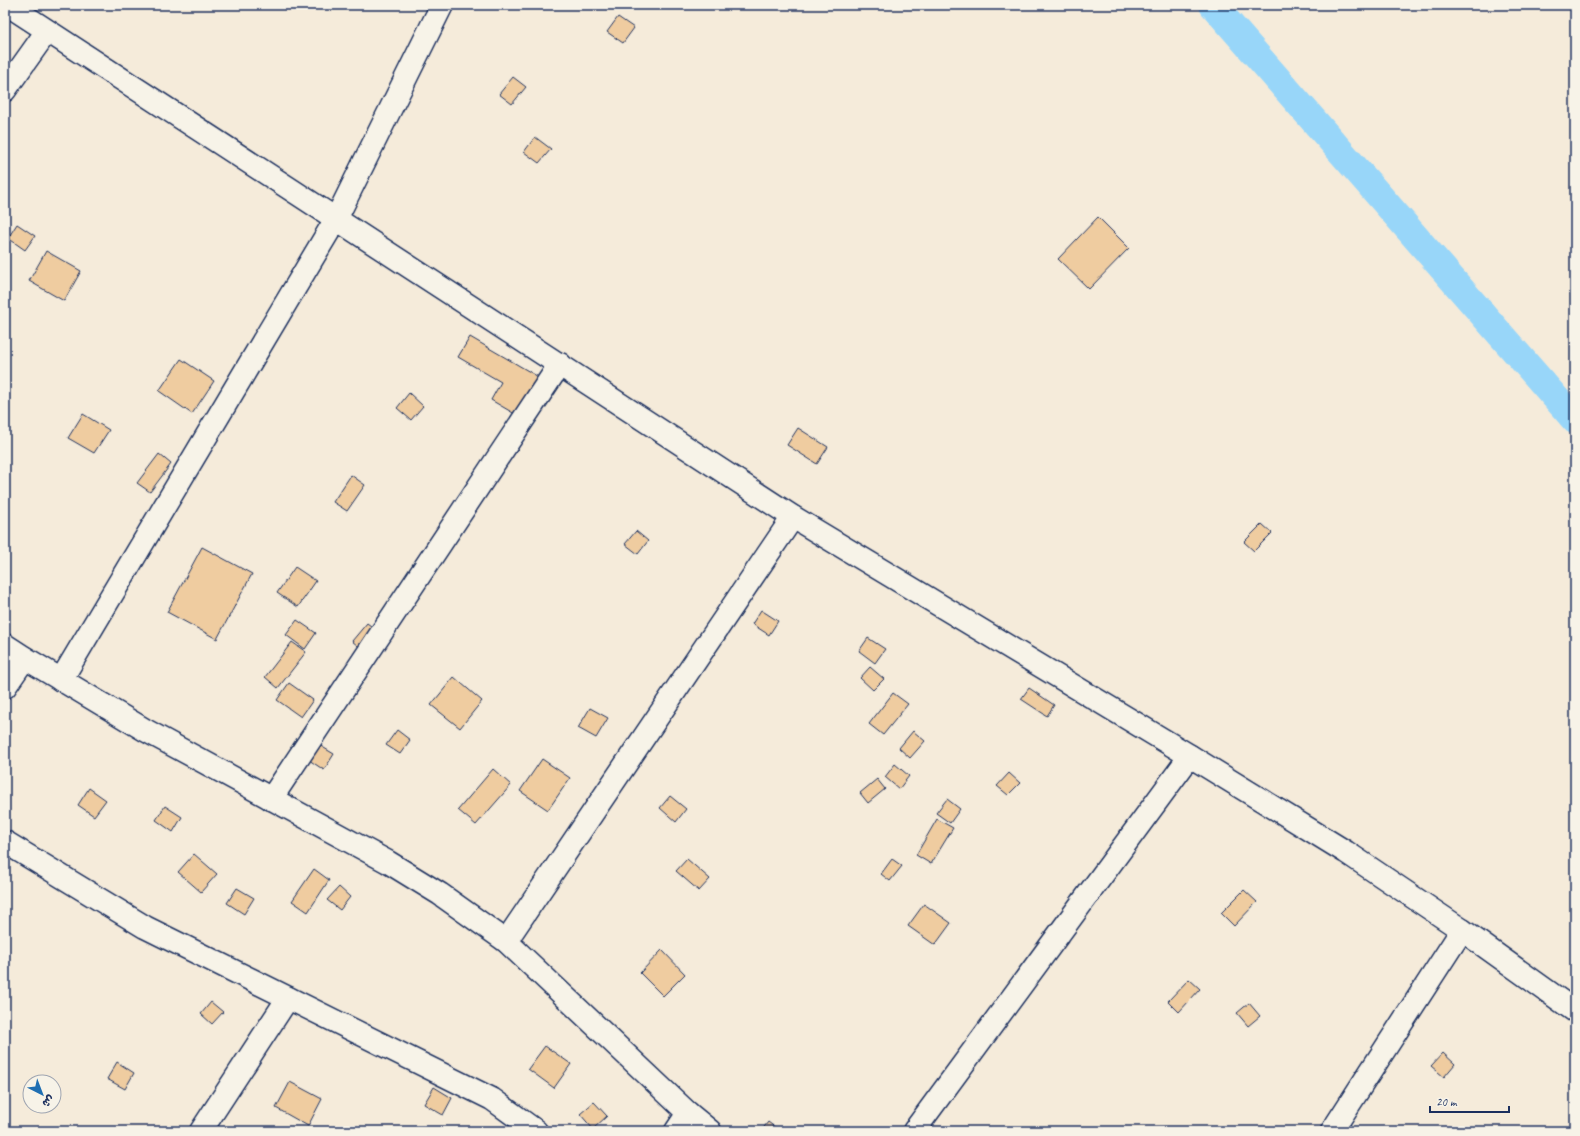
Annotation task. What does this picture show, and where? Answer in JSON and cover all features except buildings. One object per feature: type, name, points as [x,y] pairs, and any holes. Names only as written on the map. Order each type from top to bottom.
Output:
[{"type":"street","points":[[8,5],[793,517],[1190,756],[1346,852],[1462,930],[1575,1011]]},
{"type":"street","points":[[61,680],[336,219],[442,5]]},
{"type":"street","points":[[5,90],[47,31]]},
{"type":"street","points":[[271,798],[560,364]]},
{"type":"street","points":[[506,941],[793,517]]},
{"type":"street","points":[[5,645],[144,730],[410,874],[440,894],[506,941],[688,1113],[710,1131]]},
{"type":"street","points":[[5,688],[25,658]]},
{"type":"street","points":[[914,1131],[1190,756]]},
{"type":"street","points":[[5,842],[145,928],[492,1099],[536,1131]]},
{"type":"street","points":[[1332,1131],[1462,930]]},
{"type":"street","points":[[201,1131],[288,998]]},
{"type":"street","points":[[676,1131],[688,1113]]},
{"type":"waterway","points":[[1213,5],[1575,420]]}]
